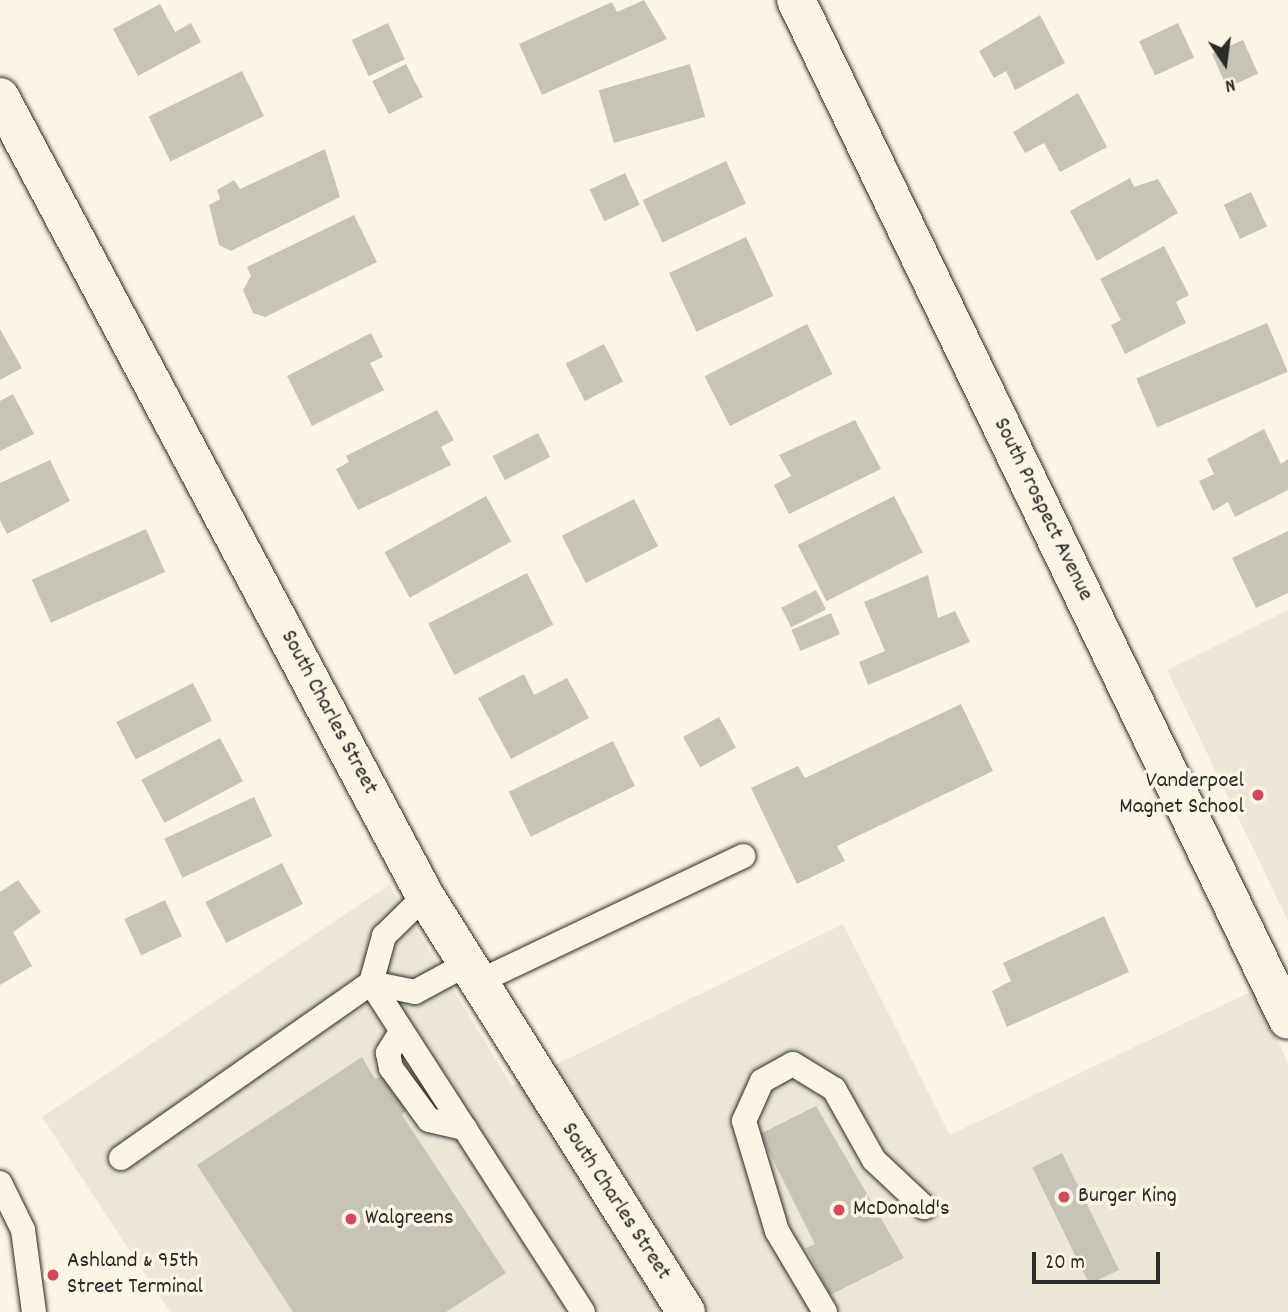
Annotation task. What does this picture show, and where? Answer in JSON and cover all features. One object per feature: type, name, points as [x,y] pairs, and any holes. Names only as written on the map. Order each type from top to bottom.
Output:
[{"type":"street","name":"South Prospect Avenue","points":[[796,0],[1288,1020]]},
{"type":"street","name":"South Charles Street","points":[[0,97],[425,896],[471,974],[686,1312]]},
{"type":"lane","points":[[371,983],[415,992],[471,974],[743,856]]},
{"type":"lane","points":[[121,1158],[371,983],[384,936],[425,896]]},
{"type":"lane","points":[[371,983],[583,1312]]},
{"type":"lane","points":[[825,1312],[777,1231],[744,1121],[762,1081],[793,1064],[834,1089],[874,1160],[924,1207]]},
{"type":"lane","points":[[0,1183],[23,1230],[34,1312]]},
{"type":"shaded area","name":"Vanderpoel Magnet School","points":[[1288,610],[1288,921],[1167,670]]},
{"type":"shaded area","points":[[389,885],[512,1086],[843,924],[950,1135],[1254,990],[1288,1063],[1288,1312],[170,1312],[42,1117]]},
{"type":"building","points":[[644,0],[667,39],[542,95],[519,44],[612,2],[617,12]]},
{"type":"building","points":[[160,4],[175,32],[191,23],[201,42],[138,76],[113,29]]},
{"type":"building","points":[[1040,15],[1065,63],[1015,90],[1006,71],[994,78],[979,51]]},
{"type":"building","points":[[388,23],[405,59],[369,76],[352,40]]},
{"type":"building","points":[[1178,23],[1194,57],[1155,76],[1139,41]]},
{"type":"building","points":[[1243,40],[1258,74],[1227,88],[1212,54]]},
{"type":"building","points":[[406,64],[423,97],[389,114],[372,81]]},
{"type":"building","points":[[690,64],[705,117],[614,143],[599,90]]},
{"type":"building","points":[[242,71],[264,116],[170,162],[149,117]]},
{"type":"building","points":[[1078,93],[1107,147],[1060,172],[1044,143],[1025,153],[1013,132]]},
{"type":"building","points":[[325,149],[340,197],[231,251],[219,245],[209,205],[220,199],[217,190],[234,180],[240,189]]},
{"type":"building","points":[[726,161],[746,204],[662,242],[643,200]]},
{"type":"building","points":[[625,173],[640,205],[604,221],[590,189]]},
{"type":"building","points":[[1130,178],[1134,187],[1158,179],[1178,213],[1097,261],[1070,211]]},
{"type":"building","points":[[1251,192],[1267,226],[1240,239],[1224,205]]},
{"type":"building","points":[[354,215],[377,262],[265,317],[253,313],[243,290],[251,276],[247,267]]},
{"type":"building","points":[[746,237],[773,296],[696,332],[669,273]]},
{"type":"building","points":[[1164,246],[1189,295],[1176,302],[1186,323],[1125,354],[1111,325],[1121,320],[1100,279]]},
{"type":"building","points":[[1267,323],[1288,372],[1157,427],[1136,378]]},
{"type":"building","points":[[807,324],[832,374],[730,426],[705,376]]},
{"type":"building","points":[[0,329],[22,368],[0,380]]},
{"type":"building","points":[[371,333],[383,357],[370,363],[384,390],[312,426],[287,376]]},
{"type":"building","points":[[604,344],[623,381],[585,401],[566,364]]},
{"type":"building","points":[[13,394],[34,434],[0,451],[0,401]]},
{"type":"building","points":[[437,410],[454,440],[441,447],[451,465],[358,510],[336,469],[349,462],[346,456]]},
{"type":"building","points":[[855,420],[881,469],[789,514],[774,485],[791,476],[779,455]]},
{"type":"building","points":[[1264,429],[1281,464],[1288,459],[1288,490],[1235,517],[1228,502],[1213,511],[1199,481],[1214,474],[1207,459]]},
{"type":"building","points":[[538,433],[550,457],[505,480],[493,456]]},
{"type":"building","points":[[50,460],[70,501],[7,534],[0,520],[0,483]]},
{"type":"building","points":[[486,496],[511,541],[410,598],[385,552]]},
{"type":"building","points":[[894,496],[923,552],[826,601],[798,545]]},
{"type":"building","points":[[634,499],[658,546],[586,583],[562,536]]},
{"type":"building","points":[[146,529],[165,572],[51,623],[32,580]]},
{"type":"building","points":[[1288,531],[1288,593],[1256,608],[1232,558]]},
{"type":"building","points":[[527,573],[553,625],[454,675],[428,623]]},
{"type":"building","points":[[928,575],[938,618],[955,611],[970,642],[868,685],[859,662],[885,651],[864,602]]},
{"type":"building","points":[[816,590],[826,610],[791,627],[781,608]]},
{"type":"building","points":[[831,613],[840,634],[800,651],[791,630]]},
{"type":"building","points":[[524,674],[534,695],[567,678],[589,718],[511,759],[478,698]]},
{"type":"building","points":[[193,683],[212,720],[135,759],[116,722]]},
{"type":"building","points":[[961,704],[993,771],[837,846],[845,861],[797,884],[751,788],[798,766],[805,778]]},
{"type":"building","points":[[719,717],[736,748],[700,767],[683,737]]},
{"type":"building","points":[[220,738],[243,781],[164,823],[141,780]]},
{"type":"building","points":[[613,741],[635,786],[531,837],[509,792]]},
{"type":"building","points":[[254,797],[272,836],[182,878],[164,839]]},
{"type":"building","points":[[282,863],[303,904],[226,943],[205,902]]},
{"type":"building","points":[[18,880],[41,912],[13,932],[32,966],[0,985],[0,892]]},
{"type":"building","points":[[165,900],[182,936],[141,955],[124,919]]},
{"type":"building","points":[[1104,916],[1129,972],[1007,1027],[992,991],[1011,981],[1003,963]]},
{"type":"building","name":"Walgreens","points":[[362,1057],[375,1079],[405,1064],[425,1093],[402,1115],[506,1273],[446,1312],[293,1312],[197,1165]]},
{"type":"building","name":"McDonald's","points":[[816,1106],[904,1258],[830,1295],[806,1248],[815,1244],[760,1134]]},
{"type":"building","name":"Burger King","points":[[1062,1153],[1119,1270],[1089,1284],[1032,1167]]},
{"type":"place","name":"Vanderpoel Magnet School","points":[[1258,795]]},
{"type":"place","name":"Burger King","points":[[1064,1197]]},
{"type":"place","name":"McDonald's","points":[[839,1210]]},
{"type":"place","name":"Walgreens","points":[[351,1219]]},
{"type":"place","name":"Ashland & 95th Street Terminal","points":[[53,1275]]}]
